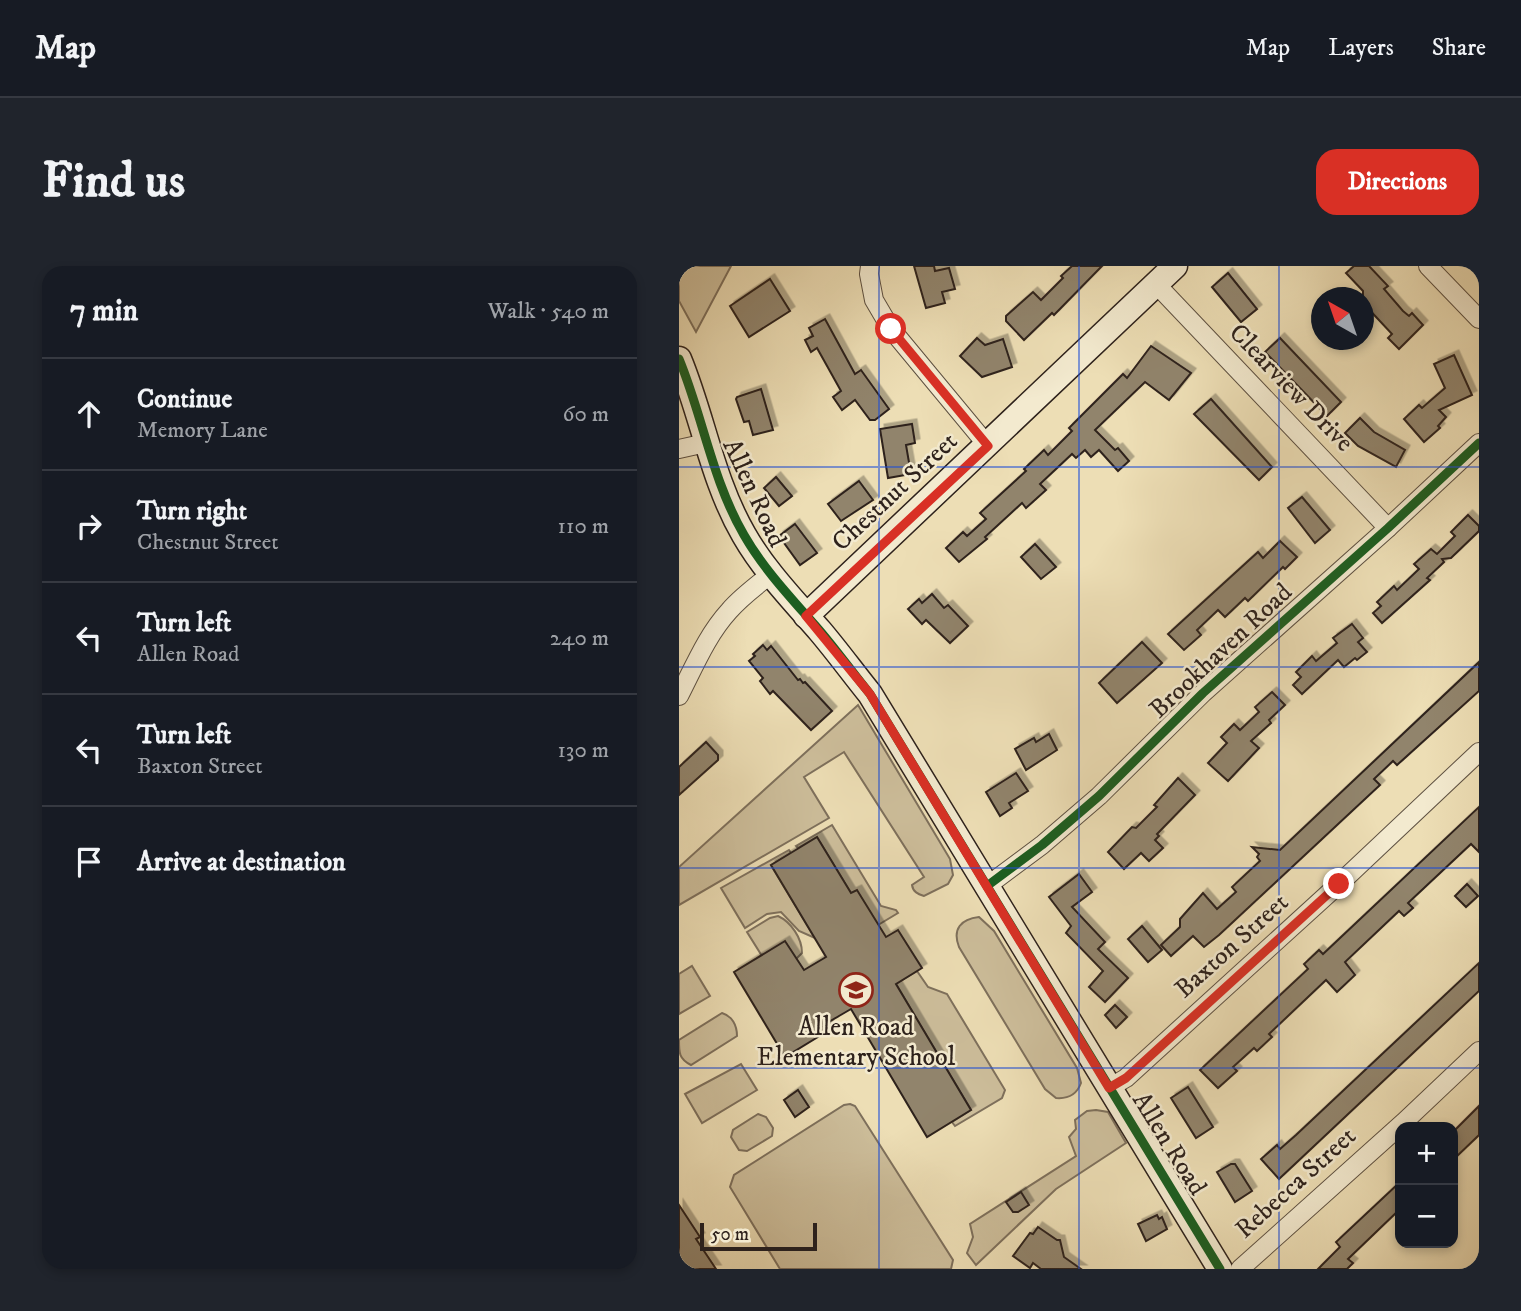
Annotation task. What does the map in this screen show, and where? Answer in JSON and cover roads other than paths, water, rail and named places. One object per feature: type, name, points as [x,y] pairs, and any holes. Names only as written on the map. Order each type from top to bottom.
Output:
[{"type":"street","points":[[870,266],[874,300],[891,329],[988,446]]},
{"type":"street","name":"Chestnut Street","points":[[806,616],[1175,266]]},
{"type":"street","points":[[1429,266],[1479,319]]},
{"type":"street","name":"Clearview Drive","points":[[1156,284],[1388,528]]},
{"type":"street","name":"Allen Road","points":[[679,359],[716,476],[743,534],[770,575],[870,694],[1220,1269]]},
{"type":"street","points":[[679,449],[706,443]]},
{"type":"street","name":"Brookhaven Road","points":[[987,886],[1099,796],[1203,693],[1479,443]]},
{"type":"street","points":[[679,696],[707,642],[727,613],[743,596],[770,575]]},
{"type":"street","name":"Baxton Street","points":[[1109,1088],[1126,1078],[1479,752]]},
{"type":"street","name":"Rebecca Street","points":[[1240,1269],[1479,1051]]},
{"type":"place","name":"Allen Road Elementary School","points":[[856,990]]}]
